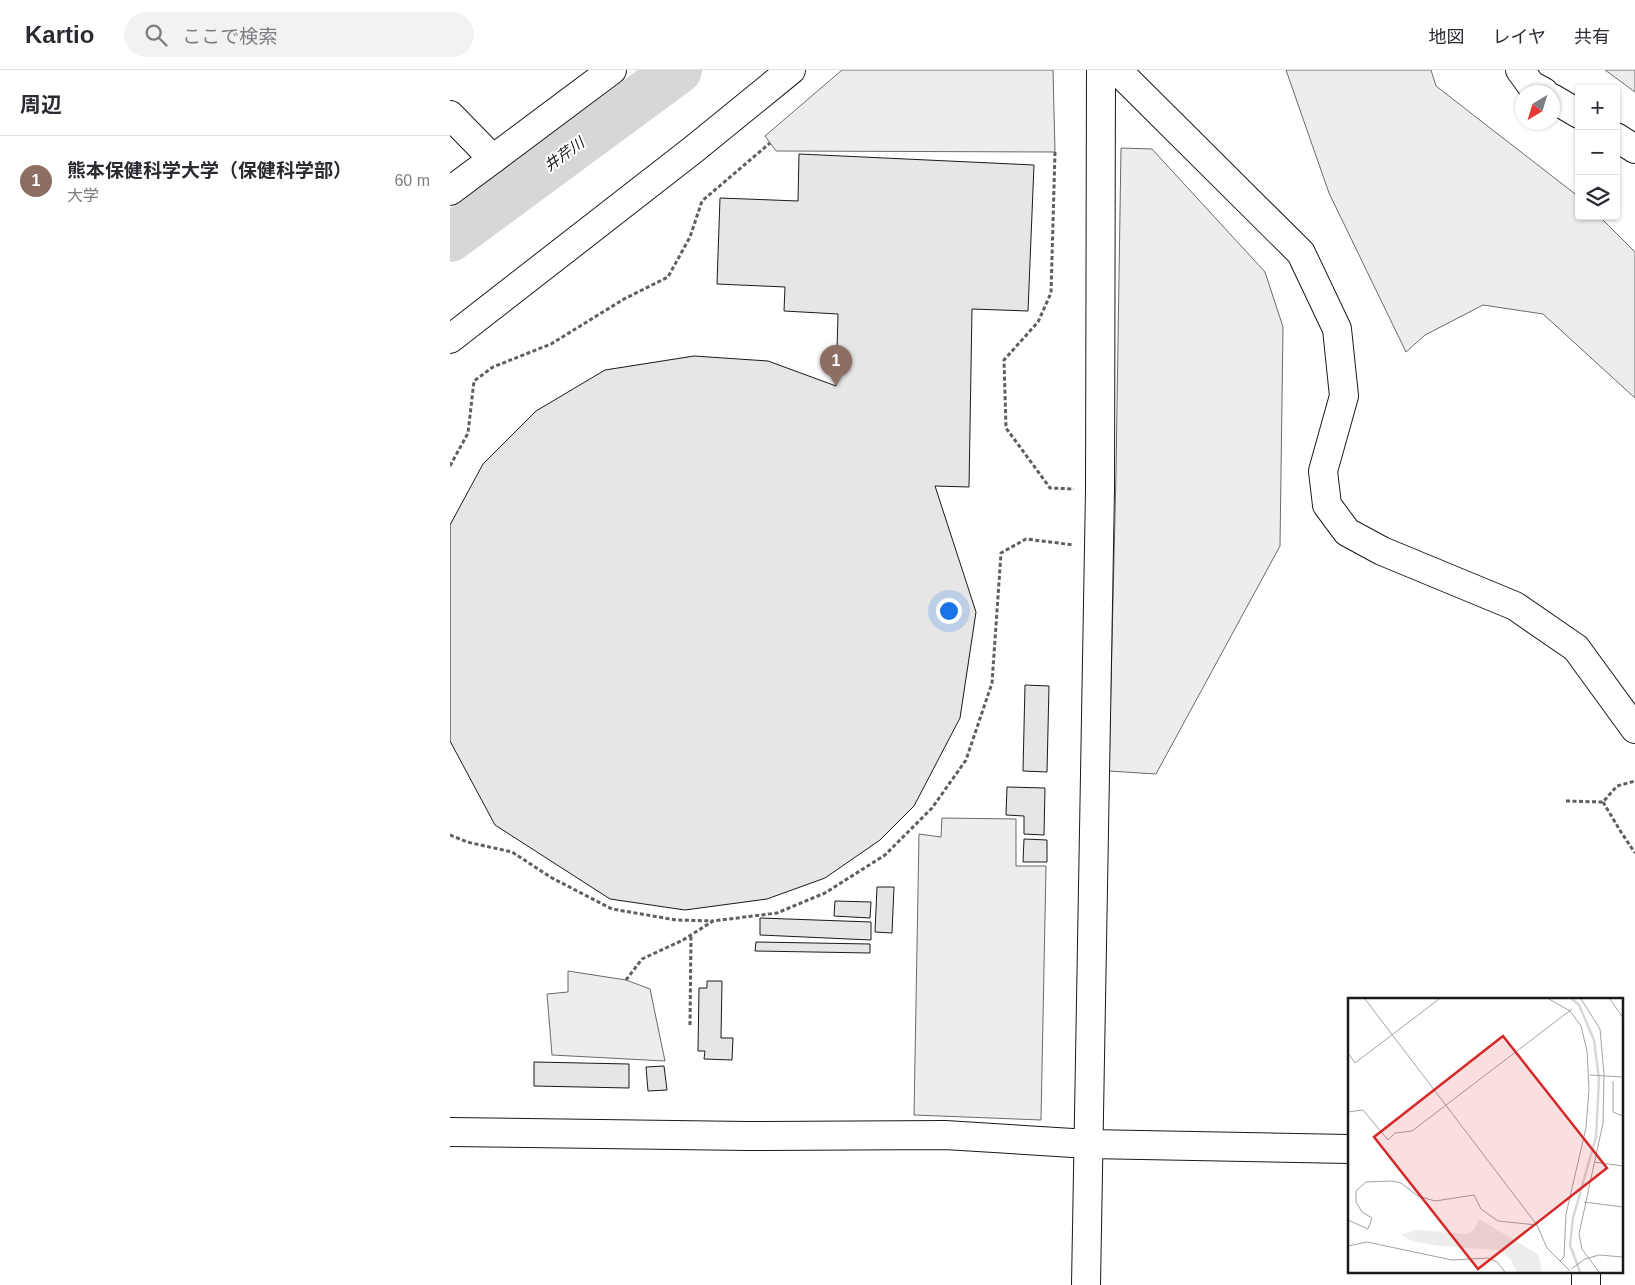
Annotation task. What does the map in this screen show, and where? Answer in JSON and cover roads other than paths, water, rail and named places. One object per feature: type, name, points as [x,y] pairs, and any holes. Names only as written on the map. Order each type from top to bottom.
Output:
[{"type":"street","points":[[450,191],[612,70]]},
{"type":"street","points":[[450,339],[694,149],[791,70]]},
{"type":"street","points":[[1086,1285],[1100,490],[1101,70]]},
{"type":"street","points":[[1117,70],[1302,253],[1337,328],[1344,396],[1323,471],[1327,505],[1347,532],[1382,551],[1515,606],[1561,637],[1576,648],[1635,729]]},
{"type":"street","points":[[1520,70],[1531,85]]},
{"type":"street","points":[[1560,103],[1575,112]]},
{"type":"street","points":[[450,115],[493,159]]},
{"type":"street","points":[[1620,140],[1635,149]]},
{"type":"street","points":[[450,1132],[748,1136],[944,1135],[1089,1144],[1348,1149]]},
{"type":"street","points":[[1586,1272],[1586,1285]]},
{"type":"waterway","name":"井芹川","points":[[450,238],[678,70]]},
{"type":"place","name":"熊本保健科学大学（保健科学部）","points":[[836,386]]}]
